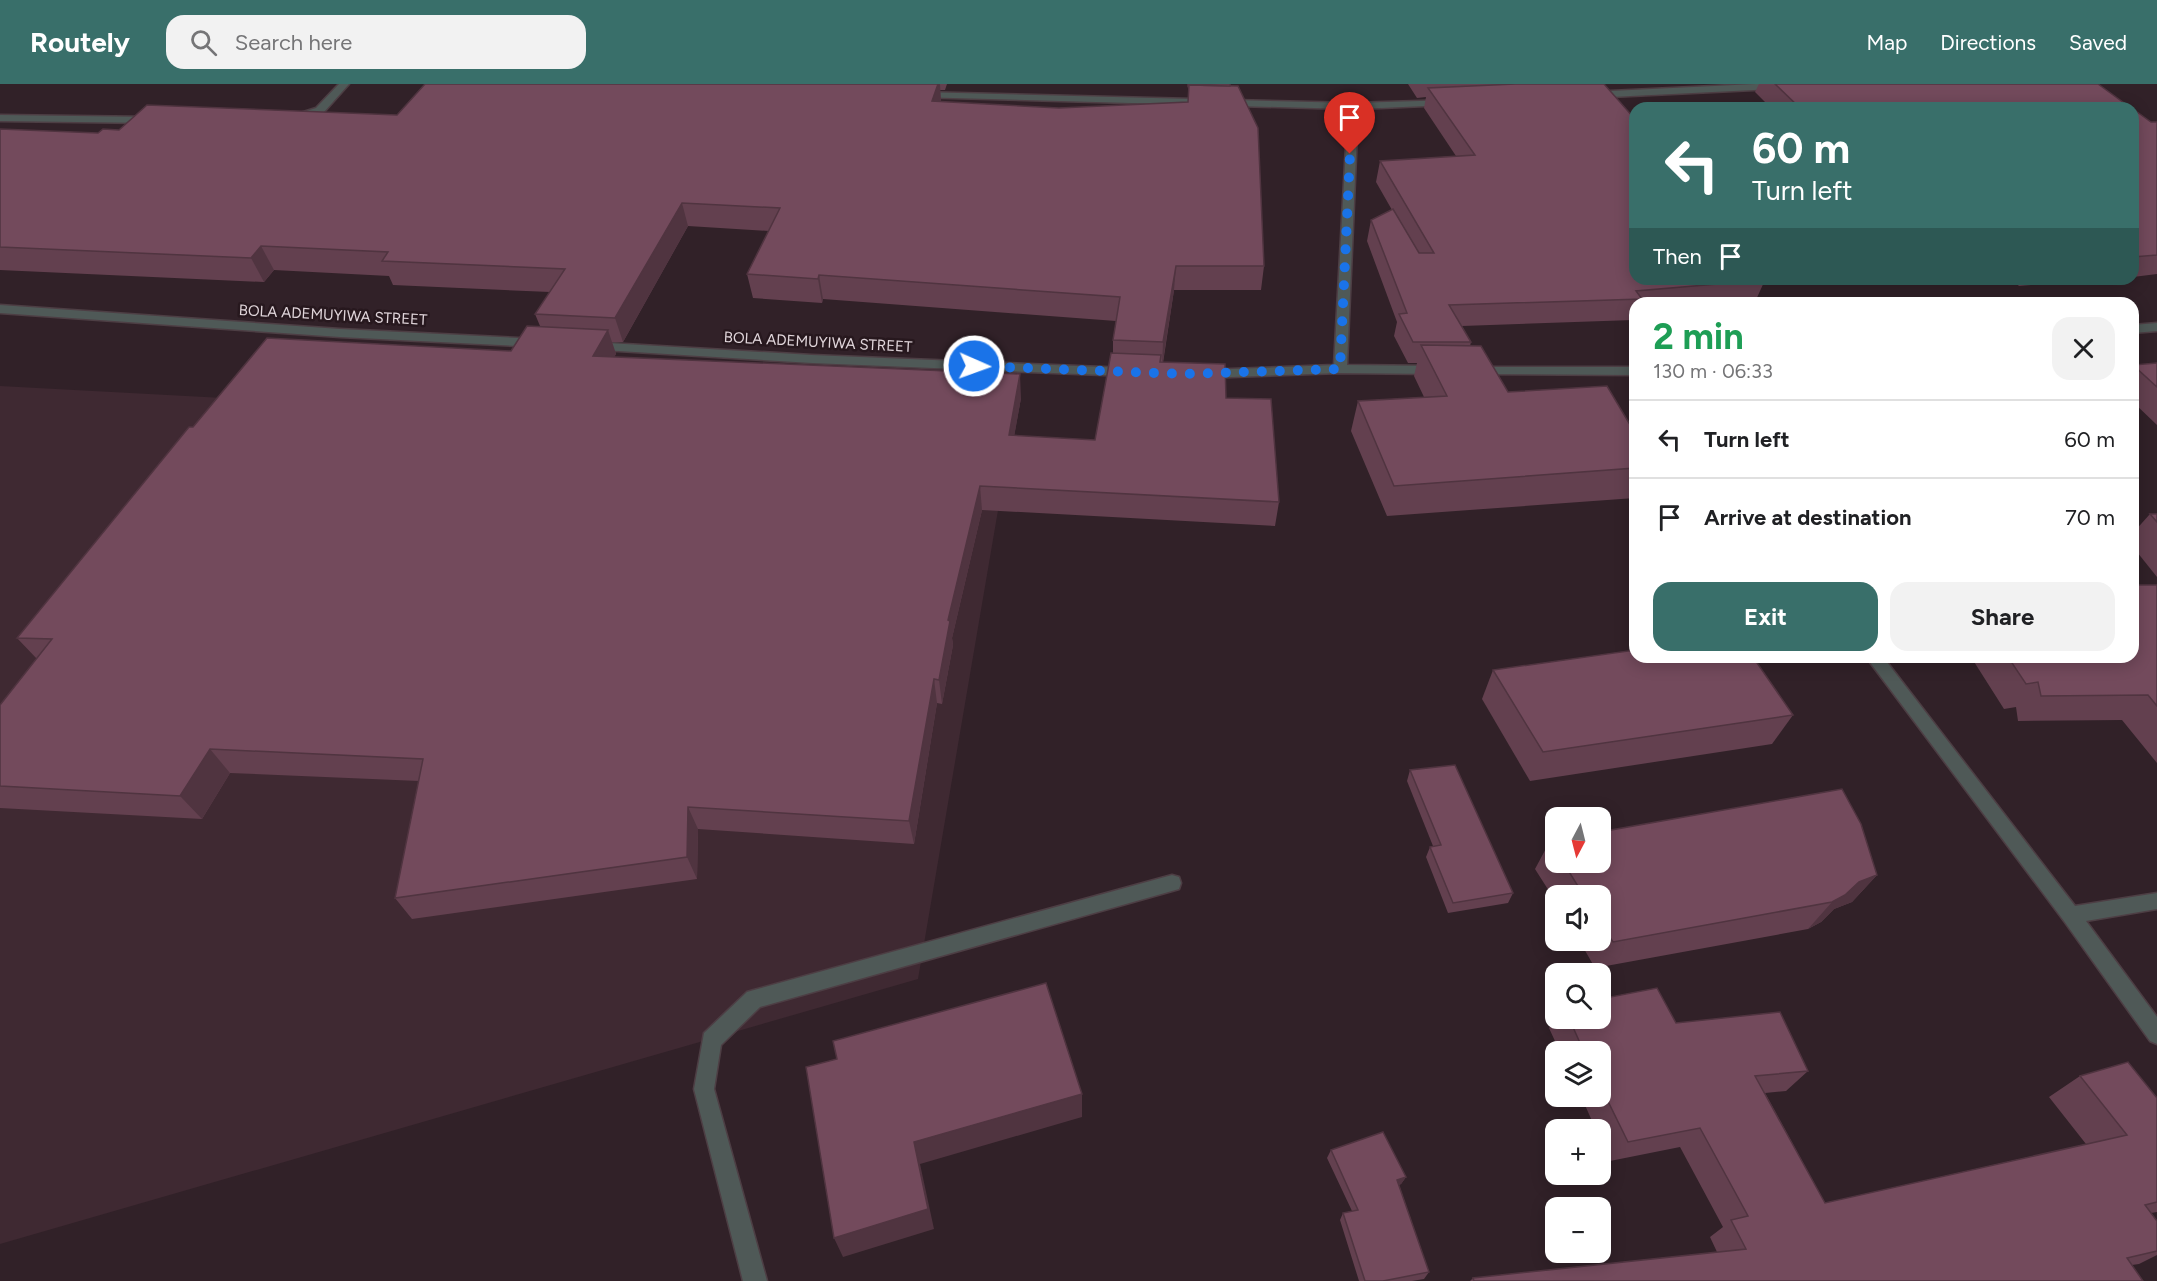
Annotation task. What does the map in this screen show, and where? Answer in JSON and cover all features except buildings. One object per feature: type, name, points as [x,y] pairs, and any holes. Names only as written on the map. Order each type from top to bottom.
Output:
[{"type":"street","points":[[280,121],[320,110],[344,84]]},
{"type":"street","points":[[1580,96],[1817,84]]},
{"type":"street","points":[[910,95],[1353,106],[1460,101]]},
{"type":"street","points":[[1340,369],[1353,106]]},
{"type":"street","points":[[0,118],[163,120]]},
{"type":"street","name":"BOLA ADEMUYIWA STREET","points":[[0,309],[340,333],[556,344]]},
{"type":"street","points":[[2139,328],[2157,327]]},
{"type":"street","name":"BOLA ADEMUYIWA STREET","points":[[579,346],[812,359],[1147,373]]},
{"type":"street","points":[[1194,374],[1340,369],[1629,371]]},
{"type":"street","points":[[1879,663],[2071,915],[2157,1034]]},
{"type":"street","points":[[755,1281],[704,1089],[711,1040],[754,999],[1172,884]]},
{"type":"street","points":[[2071,915],[2157,901]]},
{"type":"shaded area","points":[[0,386],[1010,440],[918,979],[0,1244]]},
{"type":"route","points":[[974,366],[1183,374],[1340,369],[1350,154]]}]
